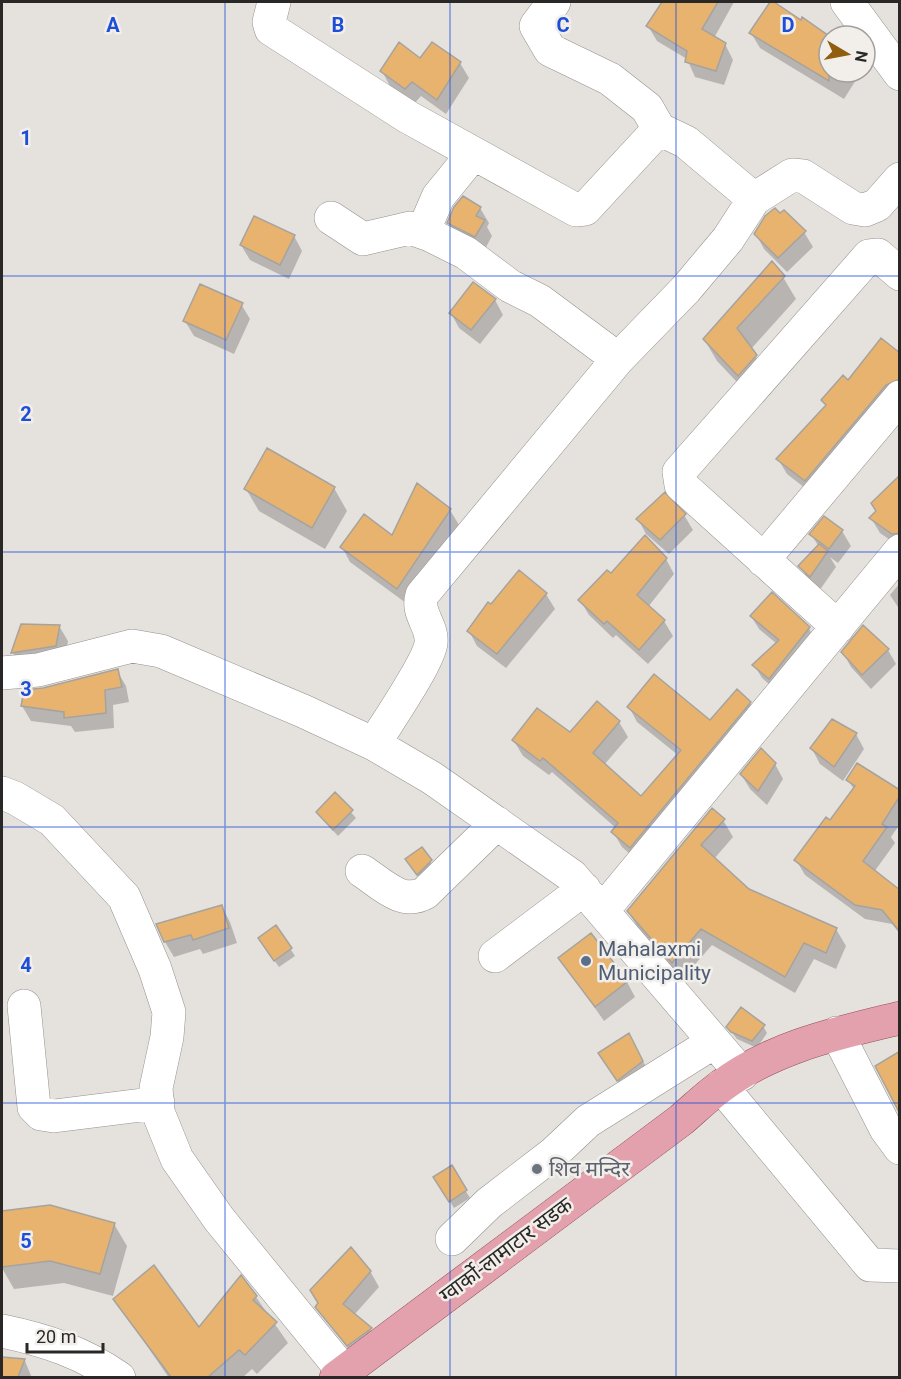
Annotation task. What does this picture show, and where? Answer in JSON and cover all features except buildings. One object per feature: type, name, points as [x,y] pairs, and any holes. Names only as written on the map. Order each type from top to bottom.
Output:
[{"type":"main road","name":"ग्वार्को-लामाटार सडक","points":[[340,1374],[732,1080],[772,1057],[837,1033],[900,1018]]},
{"type":"street","points":[[274,2],[269,22],[271,29],[408,117],[579,210],[585,209],[659,129]]},
{"type":"street","points":[[554,2],[536,26],[550,50],[610,79],[646,108],[659,129],[686,142],[754,199]]},
{"type":"street","points":[[847,2],[900,74]]},
{"type":"street","points":[[423,232],[438,197],[473,154]]},
{"type":"street","points":[[375,744],[429,653],[431,634],[421,614],[419,604],[422,595],[618,359],[686,289],[728,239],[754,199],[792,175],[803,176],[853,208],[865,210],[877,205],[900,179]]},
{"type":"street","points":[[331,218],[363,238],[410,228],[466,253],[510,286],[540,301],[618,359]]},
{"type":"street","points":[[838,627],[681,485],[679,472],[869,256],[878,255],[900,274]]},
{"type":"street","points":[[763,560],[900,397]]},
{"type":"street","points":[[495,956],[593,898],[613,898],[900,551]]},
{"type":"street","points":[[2,673],[38,670],[132,646],[161,651],[375,744],[432,778],[572,876],[714,1042],[732,1080],[870,1265],[900,1266]]},
{"type":"street","points":[[2,793],[52,820],[124,897],[169,1012],[167,1037],[156,1088],[158,1112],[177,1159],[219,1219],[340,1374]]},
{"type":"street","points":[[362,872],[403,898],[416,898],[425,893],[497,823]]},
{"type":"street","points":[[24,1006],[34,1107],[41,1114],[54,1116],[158,1103]]},
{"type":"street","points":[[837,1033],[886,1130],[900,1148]]},
{"type":"street","points":[[452,1239],[489,1203],[554,1153],[588,1121],[714,1042]]},
{"type":"street","points":[[2,1331],[45,1340],[93,1360],[119,1377]]},
{"type":"place","name":"Mahalaxmi Municipality","points":[[586,961]]},
{"type":"place","name":"शिव मन्दिर","points":[[537,1169]]}]
